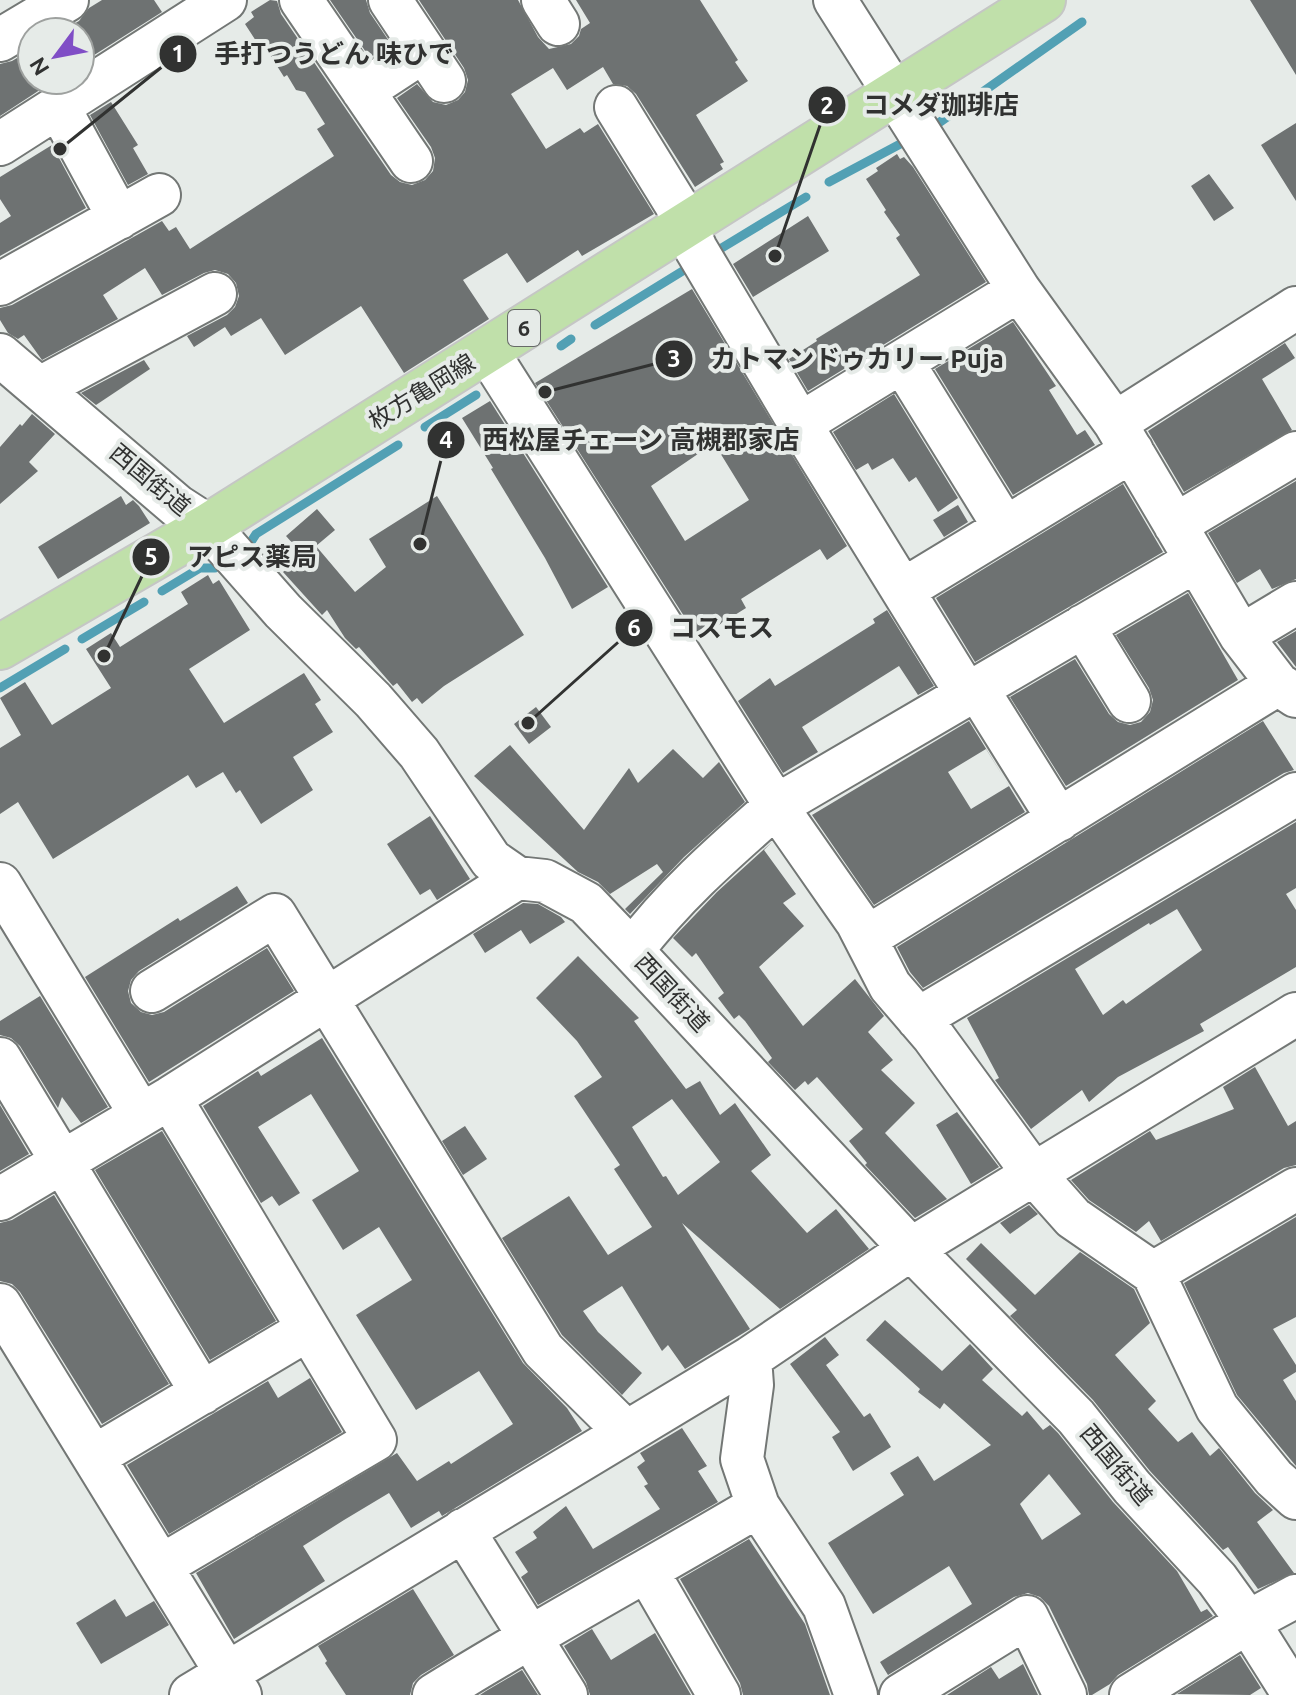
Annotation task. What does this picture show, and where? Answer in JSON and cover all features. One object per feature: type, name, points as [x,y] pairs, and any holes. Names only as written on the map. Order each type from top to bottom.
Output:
[{"type":"main road","name":"枚方亀岡線","points":[[0,647],[208,526],[1043,0]]},
{"type":"street","points":[[0,40],[67,0]]},
{"type":"street","points":[[301,0],[411,161]]},
{"type":"street","points":[[363,91],[434,66],[390,0]]},
{"type":"street","points":[[835,0],[1019,290],[1123,437],[1241,636],[1287,690],[1059,820],[866,938]]},
{"type":"street","points":[[0,144],[218,2]]},
{"type":"street","points":[[58,106],[119,218]]},
{"type":"street","points":[[616,107],[677,206],[696,249],[903,590],[1059,820]]},
{"type":"street","points":[[0,284],[159,195]]},
{"type":"street","points":[[800,424],[1019,290]]},
{"type":"street","points":[[40,388],[215,294]]},
{"type":"street","points":[[903,590],[1005,528],[1123,437],[1294,314]]},
{"type":"street","points":[[487,351],[776,806],[866,938],[890,986],[1033,1173],[1073,1218],[1153,1273],[1217,1408],[1274,1478],[1296,1498]]},
{"type":"street","name":"西国街道","points":[[0,355],[177,506],[208,526],[283,611],[373,700],[419,753],[491,860],[517,878],[545,881],[586,903],[911,1249],[1076,1417],[1132,1487],[1217,1579],[1294,1695]]},
{"type":"street","points":[[903,363],[1005,528]]},
{"type":"street","points":[[1175,525],[1296,453]]},
{"type":"street","points":[[632,951],[655,920],[776,806],[1195,561]]},
{"type":"street","points":[[1241,636],[1296,603]]},
{"type":"street","points":[[1083,626],[1129,701]]},
{"type":"street","points":[[918,1019],[1296,794]]},
{"type":"street","points":[[0,1199],[155,1107],[517,878]]},
{"type":"street","points":[[0,884],[307,1330],[375,1440],[161,1566]]},
{"type":"street","points":[[152,991],[275,915],[543,1350],[626,1432]]},
{"type":"street","points":[[191,1695],[234,1684],[463,1530],[750,1358],[911,1249],[1296,1014]]},
{"type":"street","points":[[0,1059],[202,1393]]},
{"type":"street","points":[[1153,1273],[1296,1189]]},
{"type":"street","points":[[0,1305],[234,1684]]},
{"type":"street","points":[[95,1456],[307,1330]]},
{"type":"street","points":[[750,1358],[752,1385],[742,1459],[758,1506],[824,1606],[856,1695]]},
{"type":"street","points":[[434,1695],[529,1636],[758,1506]]},
{"type":"street","points":[[463,1530],[566,1695]]},
{"type":"street","points":[[647,1571],[719,1695]]},
{"type":"street","points":[[1131,1695],[1248,1622],[1296,1596]]},
{"type":"street","points":[[901,1695],[1027,1617],[1065,1695]]},
{"type":"building","points":[[102,0],[154,0],[162,12],[96,54],[96,16],[83,16]]},
{"type":"building","points":[[270,0],[277,1],[281,14],[391,175],[400,182],[412,185],[425,180],[433,171],[435,158],[431,147],[397,98],[417,84],[433,102],[446,105],[458,100],[465,92],[468,80],[464,68],[419,0],[518,0],[538,37],[549,49],[571,44],[581,29],[590,23],[576,0],[700,0],[748,81],[696,115],[724,162],[720,164],[723,169],[695,187],[636,94],[627,86],[613,84],[603,67],[567,90],[553,68],[511,94],[546,149],[580,128],[584,133],[598,124],[654,214],[582,256],[578,250],[527,283],[507,253],[463,280],[489,319],[404,373],[361,306],[285,355],[261,318],[231,336],[225,327],[194,347],[187,336],[227,315],[235,307],[239,296],[236,283],[228,274],[215,270],[162,295],[145,268],[103,295],[118,319],[42,360],[24,335],[18,339],[8,333],[0,320],[0,308],[12,305],[162,221],[169,231],[176,227],[190,249],[334,156],[317,129],[325,124],[305,92],[296,90],[287,75],[284,77],[260,39],[256,41],[245,24],[254,17],[251,12]]},
{"type":"building","points":[[330,0],[366,0],[370,13],[391,44],[370,58]]},
{"type":"building","points":[[1250,0],[1296,0],[1296,75]]},
{"type":"building","points":[[16,59],[16,96],[31,96],[0,116],[0,64]]},
{"type":"building","points":[[111,102],[138,145],[133,148],[148,174],[128,185],[90,115]]},
{"type":"building","points":[[1296,123],[1296,201],[1261,145]]},
{"type":"building","points":[[52,145],[86,208],[0,256],[0,223],[11,216],[0,199],[0,177]]},
{"type":"building","points":[[897,154],[913,167],[986,282],[808,391],[789,359],[920,275],[896,238],[900,235],[866,179]]},
{"type":"building","points":[[1209,174],[1234,208],[1214,221],[1191,186]]},
{"type":"building","points":[[808,216],[829,251],[753,297],[733,264]]},
{"type":"building","points":[[692,289],[847,546],[827,560],[820,549],[741,599],[746,608],[698,638],[535,383]],"holes":[[[714,443],[749,500],[685,541],[651,486]]]},
{"type":"building","points":[[1013,322],[1056,386],[1049,390],[1077,435],[1085,430],[1095,445],[1013,495],[935,369]]},
{"type":"building","points":[[1285,343],[1295,358],[1262,379],[1292,430],[1184,492],[1148,431]]},
{"type":"building","points":[[144,360],[150,369],[96,405],[81,393]]},
{"type":"building","points":[[894,394],[958,498],[938,512],[916,477],[909,482],[893,458],[872,470],[868,463],[856,470],[833,432]]},
{"type":"building","points":[[490,401],[608,587],[572,609],[462,418]]},
{"type":"building","points":[[32,414],[55,434],[29,462],[38,471],[0,504],[0,447]]},
{"type":"building","points":[[1296,481],[1296,579],[1272,589],[1260,569],[1237,583],[1208,533]]},
{"type":"building","points":[[1123,484],[1163,552],[975,662],[936,598]]},
{"type":"building","points":[[121,496],[126,505],[133,500],[150,523],[58,579],[38,547]]},
{"type":"building","points":[[437,496],[524,635],[444,686],[422,704],[417,698],[412,702],[397,683],[393,686],[359,647],[356,649],[345,638],[327,610],[322,615],[283,572],[303,555],[286,536],[317,509],[335,530],[316,546],[355,592],[386,567],[369,539]]},
{"type":"building","points":[[958,505],[968,522],[944,537],[933,520]]},
{"type":"building","points":[[208,575],[213,584],[219,580],[250,630],[189,669],[224,723],[304,673],[321,700],[315,704],[333,732],[293,757],[313,790],[261,824],[240,790],[236,793],[223,772],[196,788],[188,775],[53,859],[18,802],[0,814],[0,748],[21,735],[0,698],[25,682],[52,725],[111,688],[86,649],[111,633],[120,647],[188,604],[181,592]]},
{"type":"building","points":[[1188,593],[1238,680],[1066,786],[1010,697],[1075,659],[1109,714],[1118,722],[1130,725],[1141,722],[1150,712],[1153,700],[1149,688],[1116,635]]},
{"type":"building","points":[[887,610],[934,686],[918,695],[899,666],[802,727],[818,752],[783,773],[738,701],[770,678],[775,686],[875,623],[873,619]]},
{"type":"building","points":[[1296,631],[1296,667],[1277,642]]},
{"type":"building","points":[[536,707],[551,727],[529,744],[514,724]]},
{"type":"building","points":[[969,721],[1009,786],[1025,812],[874,905],[812,815]],"holes":[[[986,749],[1009,786],[971,809],[948,772]]]},
{"type":"building","points":[[1263,721],[1294,770],[1284,773],[923,988],[910,972],[897,947]]},
{"type":"building","points":[[510,745],[584,830],[629,768],[638,783],[673,749],[703,778],[719,762],[745,802],[684,857],[630,914],[625,909],[663,872],[657,864],[610,894],[598,882],[578,872],[474,776]]},
{"type":"building","points":[[430,816],[470,879],[437,900],[430,889],[420,895],[387,844]]},
{"type":"building","points":[[1296,822],[1296,888],[1286,894],[1296,910],[1296,967],[1200,1024],[1204,1031],[1118,1077],[1089,1102],[1082,1090],[1031,1129],[995,1080],[999,1078],[967,1018]],"holes":[[[1177,909],[1202,950],[1126,1004],[1123,1000],[1103,1015],[1075,969]]]},
{"type":"building","points":[[772,842],[764,850],[796,894],[783,903],[804,926],[759,967],[803,1026],[855,979],[884,1016],[868,1032],[893,1060],[881,1070],[915,1103],[885,1133],[947,1199],[915,1218],[865,1165],[867,1163],[849,1141],[863,1129],[817,1077],[808,1085],[805,1081],[795,1090],[768,1062],[772,1058],[745,1021],[739,1015],[734,1019],[718,998],[724,993],[696,953],[692,957],[673,938]]},
{"type":"building","points":[[237,886],[248,903],[139,971],[131,980],[128,991],[131,1003],[141,1012],[152,1015],[164,1012],[267,948],[294,991],[149,1082],[85,977],[178,918],[180,921]]},
{"type":"building","points":[[523,903],[538,904],[565,922],[530,944],[521,930],[485,953],[473,934]]},
{"type":"building","points":[[578,956],[639,1018],[634,1021],[686,1089],[700,1081],[720,1115],[735,1103],[771,1155],[751,1171],[807,1233],[836,1209],[869,1249],[780,1309],[682,1223],[750,1329],[685,1369],[668,1345],[662,1351],[622,1286],[583,1311],[598,1332],[642,1373],[622,1395],[562,1335],[502,1238],[569,1196],[608,1255],[652,1227],[614,1169],[620,1165],[574,1096],[602,1077],[577,1041],[536,998]],"holes":[[[672,1099],[720,1162],[678,1195],[632,1127]]]},
{"type":"building","points":[[40,996],[108,1107],[81,1123],[62,1097],[58,1108],[20,1046],[11,1038],[0,1035],[0,1021]]},
{"type":"building","points":[[322,1038],[523,1363],[567,1408],[582,1431],[442,1516],[439,1511],[411,1528],[389,1493],[303,1546],[325,1581],[234,1639],[196,1573],[397,1453],[417,1481],[449,1461],[451,1464],[513,1424],[479,1371],[416,1410],[356,1315],[412,1280],[379,1227],[343,1250],[312,1200],[359,1171],[311,1094],[258,1127],[300,1193],[279,1206],[272,1196],[261,1203],[203,1106],[258,1071],[261,1076]]},
{"type":"building","points":[[1255,1067],[1288,1126],[1296,1121],[1296,1165],[1284,1168],[1161,1241],[1149,1221],[1136,1232],[1089,1200],[1071,1180],[1150,1131],[1156,1140],[1234,1109],[1223,1087]]},
{"type":"building","points":[[0,1105],[29,1154],[0,1171]]},
{"type":"building","points":[[957,1112],[999,1167],[971,1184],[936,1125]]},
{"type":"building","points":[[465,1126],[487,1159],[463,1175],[442,1141]]},
{"type":"building","points":[[162,1131],[276,1321],[210,1360],[95,1170]]},
{"type":"building","points":[[54,1195],[169,1384],[102,1424],[20,1292],[12,1284],[0,1281],[0,1223],[12,1220]]},
{"type":"building","points":[[1029,1205],[1038,1214],[1010,1234],[1000,1223]]},
{"type":"building","points":[[1296,1217],[1296,1317],[1273,1329],[1296,1365],[1296,1372],[1283,1380],[1296,1401],[1296,1466],[1237,1395],[1184,1283]]},
{"type":"building","points":[[981,1243],[1035,1295],[1080,1252],[1134,1289],[1150,1323],[1115,1355],[1156,1401],[1148,1409],[1178,1442],[1192,1432],[1210,1456],[1219,1448],[1255,1493],[1273,1510],[1257,1522],[1294,1573],[1258,1589],[1228,1547],[1223,1550],[1150,1471],[1093,1400],[1010,1316],[1017,1310],[966,1259]]},
{"type":"building","points":[[885,1320],[942,1371],[970,1344],[993,1369],[982,1380],[1022,1416],[1027,1411],[1043,1430],[1050,1425],[1058,1433],[1113,1502],[1177,1571],[1201,1612],[1207,1609],[1213,1616],[1118,1675],[1092,1695],[1089,1695],[1087,1684],[1049,1606],[1040,1597],[1028,1593],[1014,1597],[888,1675],[880,1662],[972,1604],[949,1566],[873,1614],[828,1543],[904,1495],[890,1473],[918,1456],[934,1481],[991,1445],[944,1403],[940,1409],[918,1392],[920,1389],[866,1340]],"holes":[[[1049,1474],[1081,1514],[1042,1540],[1020,1504]]]},
{"type":"building","points":[[825,1337],[839,1355],[826,1365],[864,1417],[870,1413],[891,1447],[853,1471],[832,1437],[840,1432],[790,1364]]},
{"type":"building","points":[[310,1378],[342,1432],[169,1534],[127,1465],[268,1381],[278,1398]]},
{"type":"building","points":[[682,1428],[707,1466],[698,1471],[718,1502],[538,1605],[521,1577],[528,1572],[515,1552],[537,1538],[533,1532],[566,1506],[593,1549],[660,1509],[644,1486],[648,1484],[637,1467],[645,1461],[640,1453]]},
{"type":"building","points":[[749,1539],[805,1624],[830,1695],[743,1695],[740,1683],[680,1579]]},
{"type":"building","points":[[413,1589],[454,1655],[421,1675],[413,1683],[410,1695],[346,1695],[318,1646]]},
{"type":"building","points":[[115,1599],[126,1617],[154,1601],[169,1625],[101,1664],[76,1623]]},
{"type":"building","points":[[592,1629],[611,1660],[655,1633],[691,1695],[590,1695],[586,1682],[564,1646]]},
{"type":"building","points":[[1240,1655],[1261,1688],[1250,1695],[1177,1694]]},
{"type":"building","points":[[1023,1664],[1038,1695],[947,1695],[991,1667],[999,1679]]},
{"type":"building","points":[[522,1670],[538,1695],[480,1695],[486,1691]]},
{"type":"waterway","points":[[933,127],[1082,22]]},
{"type":"waterway","points":[[829,182],[904,142]]},
{"type":"waterway","points":[[710,255],[806,197]]},
{"type":"waterway","points":[[595,325],[694,264]]},
{"type":"waterway","points":[[561,346],[571,339]]},
{"type":"waterway","points":[[425,427],[476,395]]},
{"type":"waterway","points":[[247,548],[256,534],[398,445]]},
{"type":"waterway","points":[[162,591],[200,568],[215,568]]},
{"type":"waterway","points":[[82,639],[144,602]]},
{"type":"waterway","points":[[0,688],[65,649]]},
{"type":"place","name":"手打つうどん 味ひで","points":[[60,149]]},
{"type":"place","name":"コメダ珈琲店","points":[[775,256]]},
{"type":"place","name":"カトマンドゥカリー Puja","points":[[545,392]]},
{"type":"place","name":"西松屋チェーン 高槻郡家店","points":[[420,544]]},
{"type":"place","name":"アピス薬局","points":[[104,656]]},
{"type":"place","name":"コスモス","points":[[528,723]]}]
